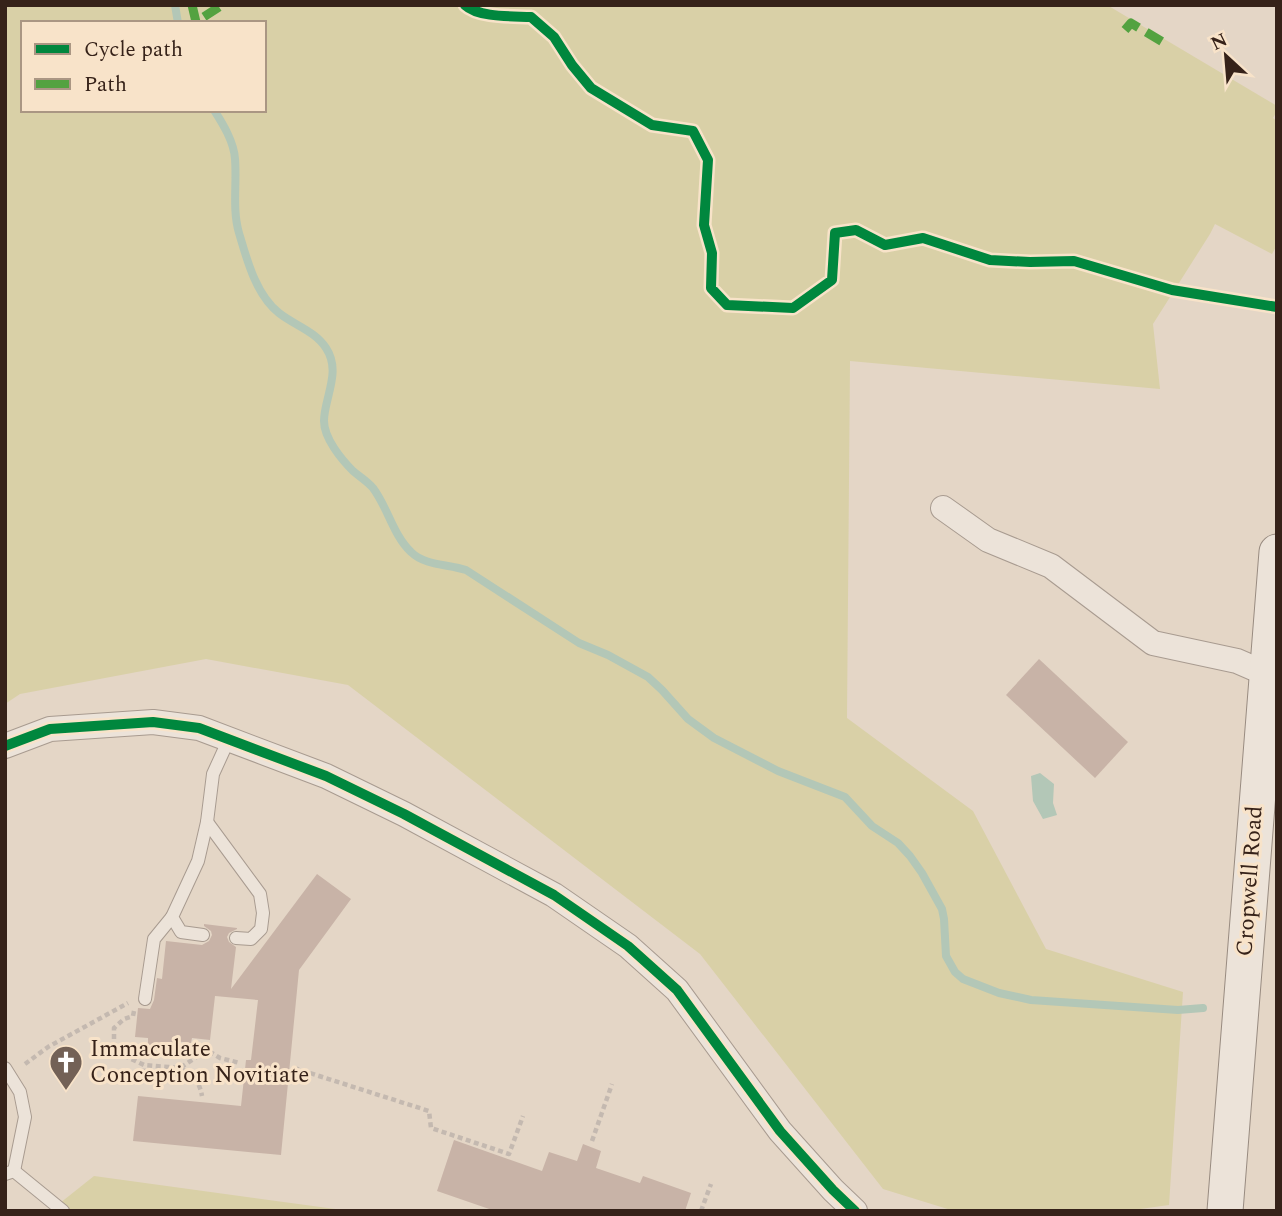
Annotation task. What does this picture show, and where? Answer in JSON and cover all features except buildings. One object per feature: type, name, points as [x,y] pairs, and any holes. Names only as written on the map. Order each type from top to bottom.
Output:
[{"type":"street","points":[[943,508],[988,540],[1051,566],[1153,643],[1237,661],[1267,674]]},
{"type":"street","name":"Cropwell Road","points":[[1225,1211],[1277,552]]},
{"type":"street","points":[[5,746],[50,729],[153,722],[199,728],[326,776],[404,814],[554,895],[628,946],[677,990],[780,1130],[855,1211]]},
{"type":"lane","points":[[143,999],[154,939],[172,917],[198,861],[207,822],[213,774],[229,739]]},
{"type":"lane","points":[[207,822],[260,894],[263,914],[261,929],[251,939],[236,938]]},
{"type":"lane","points":[[172,917],[181,932],[203,935]]},
{"type":"lane","points":[[8,1072],[20,1092],[25,1117],[10,1173],[63,1211]]},
{"type":"path","points":[[8,1072],[136,999],[143,999]]},
{"type":"path","points":[[143,999],[135,1006],[133,1016],[124,1019],[114,1028],[117,1050],[144,1065],[180,1068],[200,1084],[202,1096]]},
{"type":"path","points":[[180,1068],[207,1050],[220,1058],[240,1063]]},
{"type":"path","points":[[143,1082],[144,1065]]},
{"type":"path","points":[[294,1068],[429,1111],[431,1128],[509,1154],[523,1116]]},
{"type":"path","points":[[592,1141],[612,1084]]},
{"type":"path","points":[[701,1211],[711,1184]]},
{"type":"shaded area","points":[[5,5],[1107,5],[1277,106],[1273,118],[1277,121],[1277,245],[1272,254],[1215,224],[1153,324],[1160,389],[850,361],[847,718],[973,811],[1046,949],[1183,992],[1169,1205],[1126,1211],[954,1211],[883,1189],[700,954],[348,685],[206,659],[20,694],[5,704]]},
{"type":"shaded area","points":[[1040,773],[1054,784],[1053,803],[1057,815],[1043,819],[1033,801],[1031,776]]},
{"type":"shaded area","points":[[94,1176],[350,1211],[50,1211]]},
{"type":"waterway","points":[[175,5],[178,21]]},
{"type":"waterway","points":[[215,112],[233,146],[237,224],[253,276],[271,306],[316,337],[326,348],[332,366],[324,421],[327,434],[343,461],[373,488],[400,538],[411,552],[423,560],[466,570],[579,643],[648,677],[688,719],[714,738],[778,771],[845,797],[872,826],[898,843],[922,873],[942,909],[946,956],[955,972],[963,979],[999,993],[1031,1000],[1178,1010],[1203,1008]]},
{"type":"marked path","points":[[192,5],[196,21]]},
{"type":"marked path","points":[[198,21],[222,5]]},
{"type":"marked path","points":[[1125,30],[1131,23],[1166,44]]},
{"type":"cycle path","points":[[465,5],[487,14],[531,17],[554,37],[591,88],[652,125],[693,131],[708,160],[704,225],[712,253],[711,288],[727,305],[793,308],[832,280],[835,233],[856,230],[885,245],[923,238],[990,260],[1074,261],[1172,290],[1277,307]]},
{"type":"cycle path","points":[[5,746],[50,729],[153,722],[199,728],[326,776],[404,814],[554,895],[628,946],[677,990],[780,1131],[855,1211]]},
{"type":"place","name":"Immaculate Conception Novitiate","points":[[66,1092]]}]
